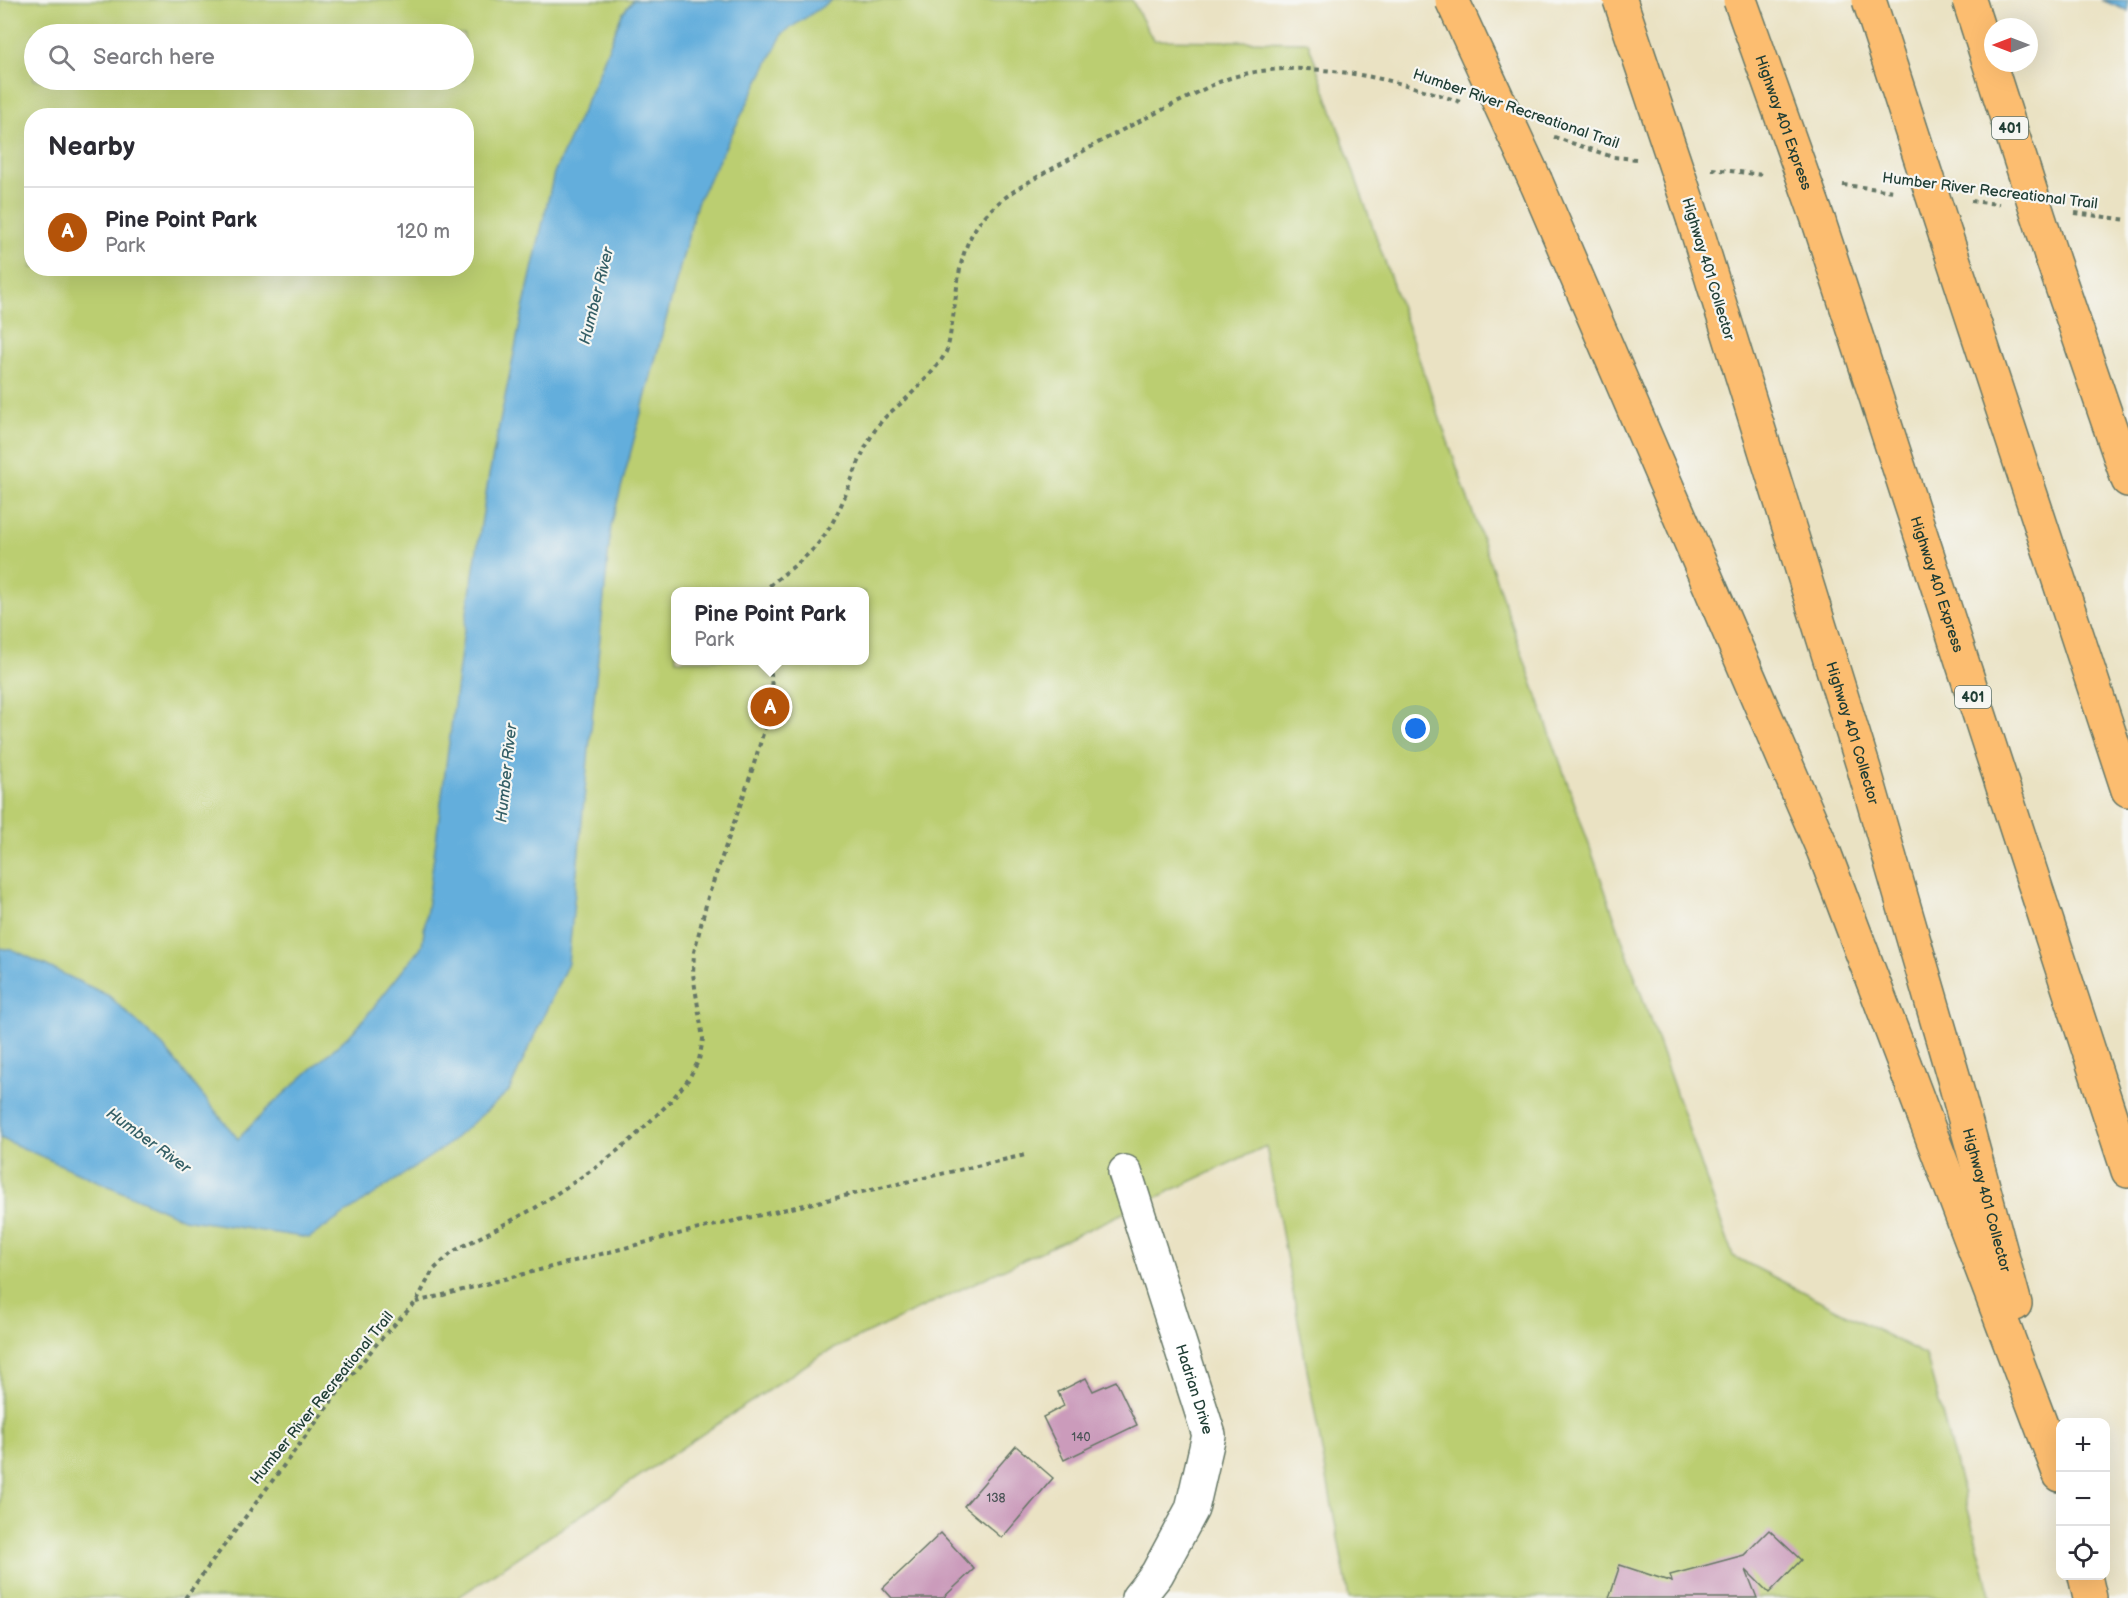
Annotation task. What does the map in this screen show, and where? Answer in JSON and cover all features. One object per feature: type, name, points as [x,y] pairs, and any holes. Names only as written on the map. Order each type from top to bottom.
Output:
[{"type":"highway","points":[[1452,0],[1536,182],[1824,852],[2060,1472]]},
{"type":"highway","name":"Highway 401 Collector","points":[[1620,0],[1694,221],[1864,769],[1957,1091],[2060,1472]]},
{"type":"highway","name":"Highway 401 Express","points":[[1740,0],[1819,222],[2128,1171]]},
{"type":"highway","points":[[1869,0],[2128,790]]},
{"type":"highway","name":"401","points":[[1969,0],[2051,255],[2128,480]]},
{"type":"highway","points":[[2086,1580],[2090,1598]]},
{"type":"street","name":"Hadrian Drive","points":[[1125,1172],[1209,1435],[1192,1509],[1157,1574],[1138,1598]]},
{"type":"path","name":"Humber River Recreational Trail","points":[[768,587],[820,541],[836,516],[868,441],[882,420],[906,399],[947,350],[959,265],[976,228],[987,214],[1008,195],[1093,146],[1164,109],[1240,75],[1282,70],[1326,71],[1381,78],[1437,93],[1470,105]]},
{"type":"path","name":"Humber River Recreational Trail","points":[[1546,134],[1613,157],[1637,160]]},
{"type":"path","points":[[1708,168],[1767,176]]},
{"type":"path","name":"Humber River Recreational Trail","points":[[1839,184],[1898,192]]},
{"type":"path","name":"Humber River Recreational Trail","points":[[1969,200],[2004,205]]},
{"type":"path","name":"Humber River Recreational Trail","points":[[2064,212],[2128,220]]},
{"type":"path","name":"Humber River Recreational Trail","points":[[185,1598],[337,1394],[380,1341],[416,1302],[433,1270],[454,1251],[535,1209],[598,1166],[631,1140],[688,1080],[699,1060],[703,1039],[693,974],[694,952],[708,897],[750,777],[769,714],[772,690],[771,665]]},
{"type":"path","points":[[416,1302],[690,1231],[1025,1155]]},
{"type":"green space","points":[[0,0],[1132,0],[1153,40],[1308,42],[1733,1256],[1926,1355],[1992,1598],[1349,1598],[1266,1146],[821,1355],[457,1598],[0,1598]]},
{"type":"water","name":"Humber River","points":[[633,0],[832,0],[783,33],[697,203],[611,526],[568,963],[509,1091],[446,1146],[309,1238],[183,1219],[0,1138],[0,948],[16,951],[109,996],[163,1046],[238,1139],[266,1110],[357,1028],[422,946],[463,637],[489,475],[522,314],[554,173],[596,80],[622,14]]},
{"type":"water","points":[[2102,0],[2128,0],[2128,11]]},
{"type":"building","points":[[1086,1378],[1093,1391],[1116,1381],[1137,1425],[1064,1460],[1043,1417],[1064,1406],[1058,1392]]},
{"type":"building","points":[[1016,1446],[1053,1478],[1002,1538],[964,1506]]},
{"type":"building","points":[[1769,1530],[1801,1560],[1769,1593],[1746,1570],[1757,1598],[1609,1598],[1620,1565],[1672,1582],[1670,1575],[1744,1555]]},
{"type":"building","points":[[941,1533],[974,1569],[943,1598],[892,1598],[883,1588]]},
{"type":"place","name":"Pine Point Park","points":[[770,707]]}]
